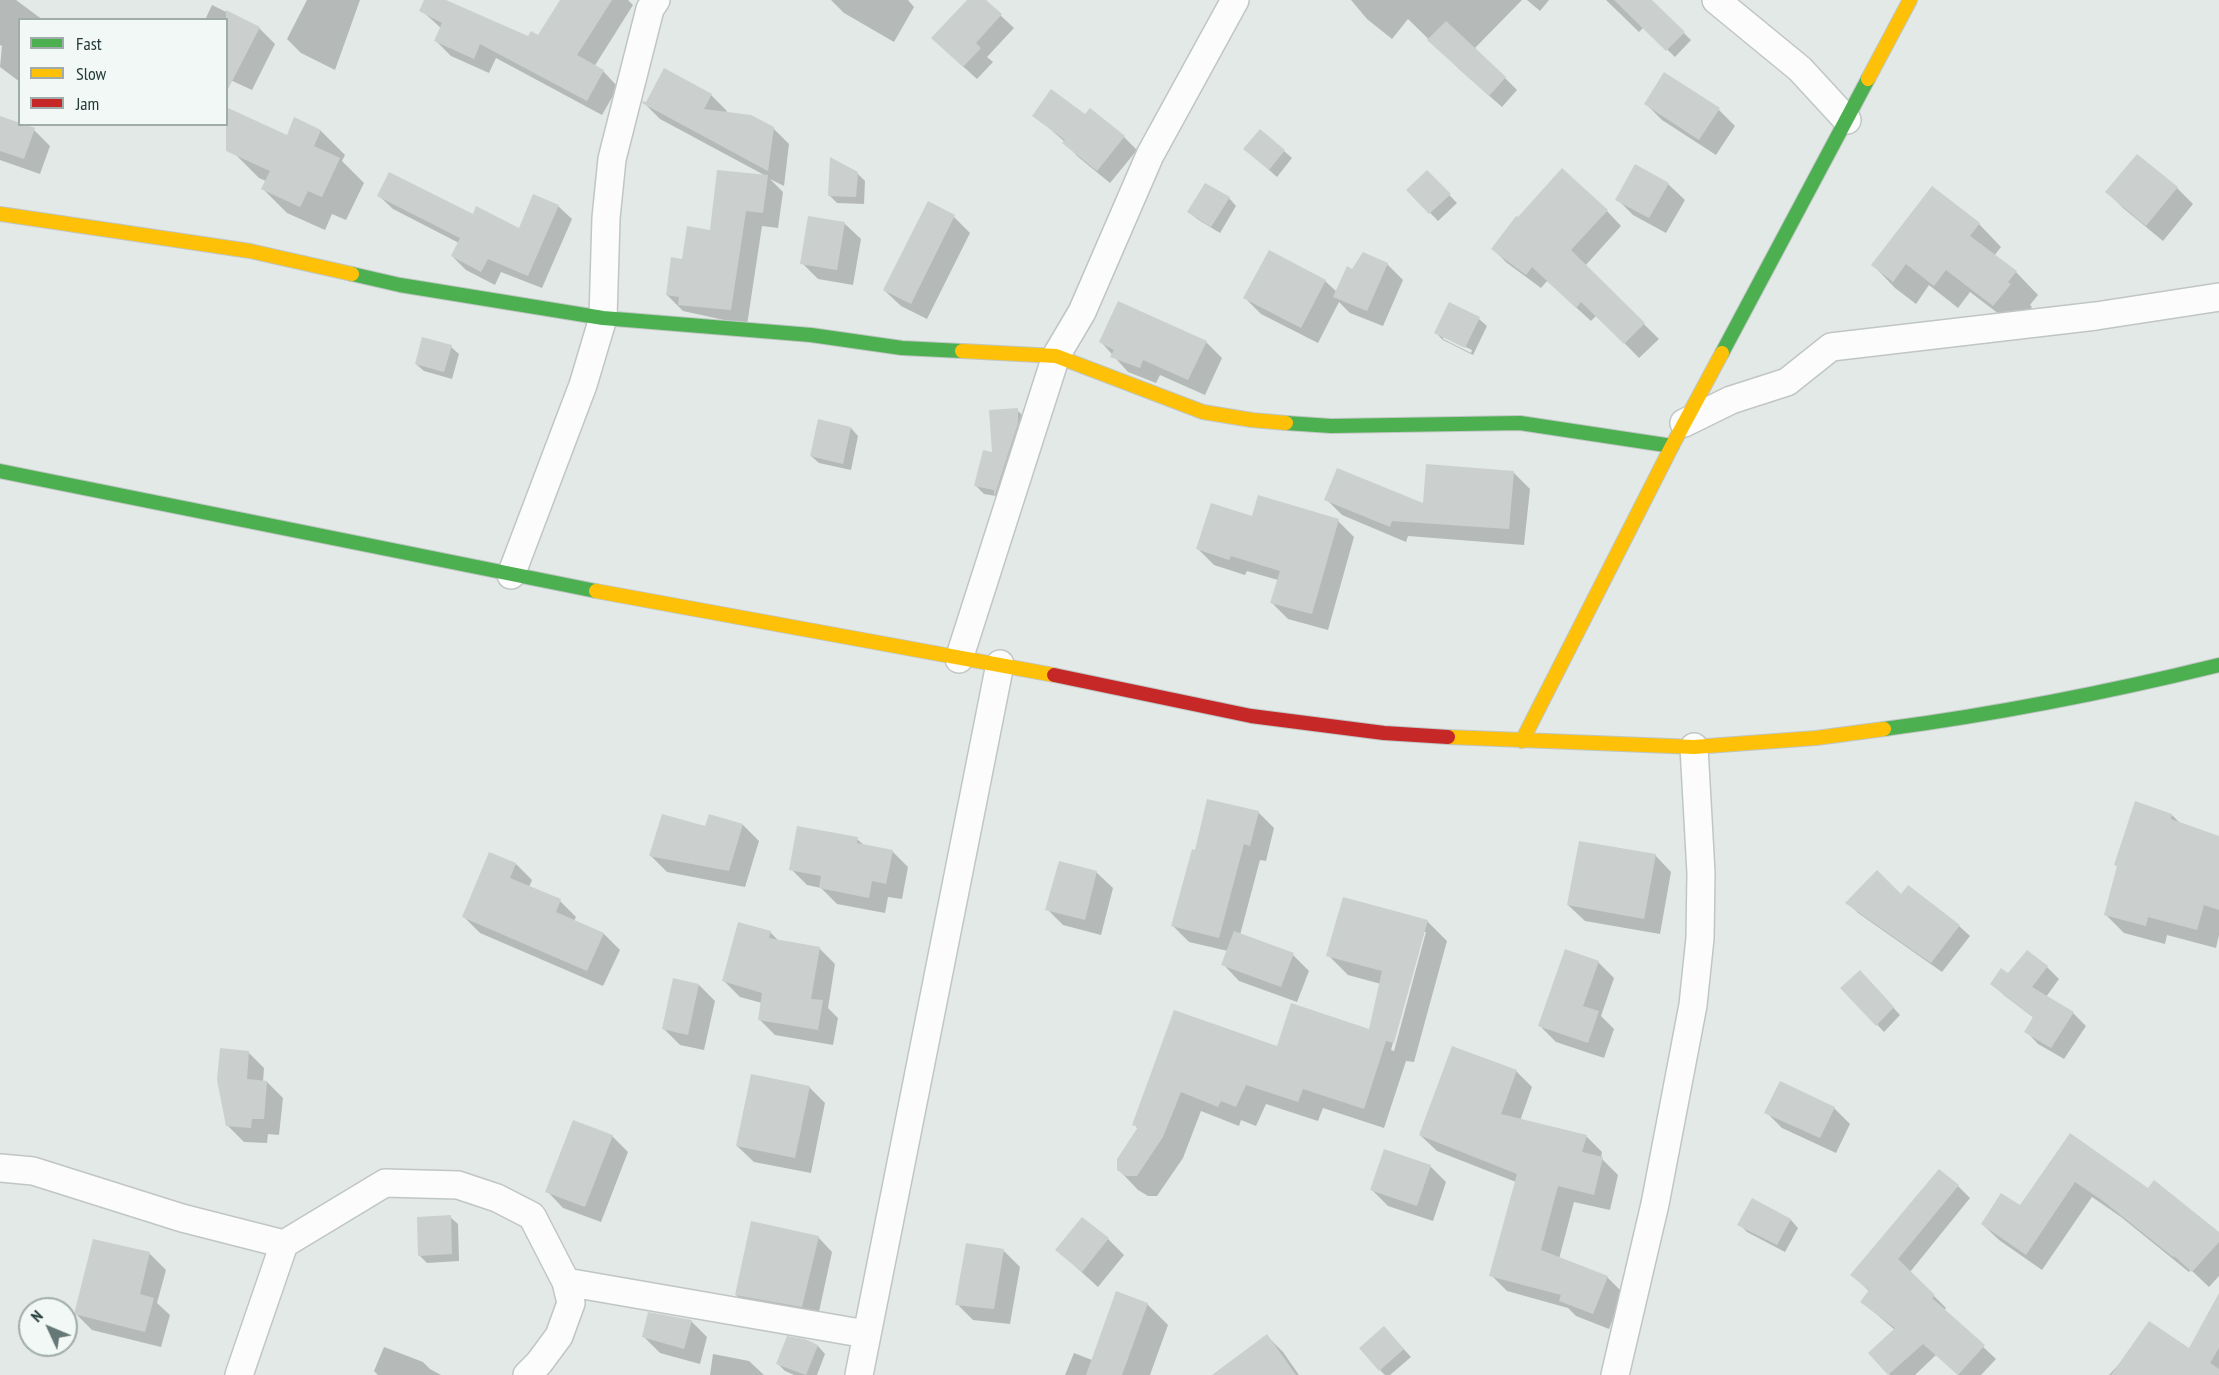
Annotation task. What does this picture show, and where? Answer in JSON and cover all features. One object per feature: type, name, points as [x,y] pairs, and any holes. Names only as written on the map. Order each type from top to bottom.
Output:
[{"type":"street","points":[[511,575],[583,385],[603,318],[606,218],[612,159],[650,9],[656,0]]},
{"type":"street","points":[[959,659],[1056,356],[1082,312],[1150,155],[1235,0]]},
{"type":"street","points":[[1716,0],[1800,69],[1847,120]]},
{"type":"street","points":[[1522,741],[1678,434],[1910,0]]},
{"type":"street","points":[[0,214],[250,250],[400,285],[603,318],[811,335],[902,348],[1056,356],[1203,412],[1252,420],[1331,426],[1405,423],[1520,423],[1678,434],[1731,400],[1787,382],[1832,347],[2096,316],[2219,297]]},
{"type":"street","points":[[0,471],[511,575],[959,659],[1000,664],[1251,716],[1384,733],[1694,747],[1816,738],[1938,722],[2138,685],[2219,665]]},
{"type":"street","points":[[859,1375],[1000,664]]},
{"type":"street","points":[[1615,1375],[1655,1204],[1693,1005],[1700,938],[1701,873],[1694,747]]},
{"type":"street","points":[[0,1168],[33,1171],[182,1218],[284,1244]]},
{"type":"street","points":[[239,1375],[284,1244],[385,1183],[458,1185],[497,1198],[532,1216],[566,1281],[571,1303],[560,1336],[527,1375]]},
{"type":"street","points":[[566,1281],[866,1334]]},
{"type":"building","points":[[424,0],[446,0],[528,36],[531,31],[538,35],[560,0],[612,0],[577,55],[604,70],[587,101],[480,44],[474,59],[434,41],[442,23],[419,11]]},
{"type":"building","points":[[967,0],[986,0],[1002,14],[976,43],[981,48],[963,67],[931,38]]},
{"type":"building","points":[[1614,0],[1652,0],[1685,32],[1666,51]]},
{"type":"building","points":[[226,10],[260,27],[228,89],[228,18],[226,18]]},
{"type":"building","points":[[1446,21],[1506,77],[1489,96],[1427,40]]},
{"type":"building","points":[[664,68],[712,94],[704,109],[751,115],[774,127],[768,171],[642,103],[646,102]]},
{"type":"building","points":[[1664,72],[1720,108],[1699,140],[1644,104]]},
{"type":"building","points":[[1051,89],[1085,114],[1090,108],[1125,136],[1097,171],[1062,143],[1065,140],[1032,116]]},
{"type":"building","points":[[228,108],[287,135],[294,117],[321,130],[314,146],[340,158],[322,197],[308,191],[300,207],[261,189],[270,171],[226,151]]},
{"type":"building","points":[[0,116],[18,122],[18,126],[35,128],[24,159],[0,151]]},
{"type":"building","points":[[1260,129],[1285,150],[1269,170],[1243,149]]},
{"type":"building","points":[[2137,154],[2178,187],[2146,226],[2105,192]]},
{"type":"building","points":[[830,157],[858,172],[856,197],[828,196]]},
{"type":"building","points":[[1635,164],[1669,183],[1649,218],[1615,200]]},
{"type":"building","points":[[1562,168],[1608,210],[1571,250],[1645,323],[1624,344],[1581,302],[1576,308],[1532,267],[1526,275],[1491,249],[1516,216],[1518,217]]},
{"type":"building","points":[[717,170],[768,175],[763,213],[746,211],[731,310],[678,305],[679,297],[666,295],[671,257],[682,259],[687,226],[710,230]]},
{"type":"building","points":[[1427,170],[1451,194],[1429,214],[1406,190]]},
{"type":"building","points":[[389,172],[473,214],[476,206],[519,228],[533,194],[559,205],[528,276],[488,259],[481,272],[451,256],[460,238],[377,196]]},
{"type":"building","points":[[1205,183],[1230,197],[1211,227],[1187,212]]},
{"type":"building","points":[[1932,186],[1980,223],[1970,236],[2017,271],[2008,282],[2011,284],[1993,306],[1946,270],[1934,286],[1906,264],[1893,282],[1871,265]]},
{"type":"building","points":[[928,201],[955,215],[911,304],[883,290]]},
{"type":"building","points":[[808,216],[845,222],[837,270],[800,264]]},
{"type":"building","points":[[1269,250],[1326,280],[1301,328],[1243,298]]},
{"type":"building","points":[[1363,252],[1388,263],[1367,311],[1333,297],[1347,266],[1352,269]]},
{"type":"building","points":[[1118,301],[1207,341],[1188,380],[1143,360],[1140,368],[1110,357],[1114,350],[1099,342]]},
{"type":"building","points":[[1449,302],[1480,317],[1465,348],[1434,333]]},
{"type":"building","points":[[422,337],[452,345],[444,372],[415,364]]},
{"type":"building","points":[[1018,408],[1018,423],[994,497],[994,490],[974,486],[983,450],[992,452],[989,410]]},
{"type":"building","points":[[818,419],[851,427],[843,464],[810,456]]},
{"type":"building","points":[[1426,464],[1514,471],[1509,529],[1392,521],[1390,527],[1324,500],[1337,468],[1423,503]]},
{"type":"building","points":[[1258,495],[1339,519],[1312,614],[1270,603],[1280,571],[1231,556],[1229,560],[1196,549],[1211,503],[1252,516]]},
{"type":"building","points":[[1207,799],[1259,811],[1250,846],[1244,844],[1219,938],[1171,926],[1192,849],[1195,850]]},
{"type":"building","points":[[2135,801],[2172,814],[2171,819],[2219,836],[2219,910],[2204,905],[2197,930],[2148,917],[2146,926],[2104,915],[2117,866],[2114,865]]},
{"type":"building","points":[[662,814],[705,826],[709,814],[743,824],[729,871],[649,856]]},
{"type":"building","points":[[797,826],[858,837],[857,843],[893,850],[886,884],[872,881],[869,898],[819,888],[821,876],[789,870]]},
{"type":"building","points":[[1579,841],[1656,854],[1644,919],[1567,905]]},
{"type":"building","points":[[489,852],[516,863],[510,878],[561,899],[556,912],[604,933],[587,971],[462,917]]},
{"type":"building","points":[[1059,861],[1097,871],[1085,920],[1045,910]]},
{"type":"building","points":[[1877,870],[1901,894],[1908,885],[1960,925],[1931,963],[1845,903]]},
{"type":"building","points":[[1343,897],[1428,920],[1394,1043],[1386,1041],[1364,1109],[1303,1089],[1298,1102],[1246,1085],[1236,1107],[1221,1101],[1218,1107],[1181,1092],[1163,1137],[1137,1176],[1126,1176],[1117,1170],[1117,1159],[1138,1127],[1132,1125],[1174,1010],[1277,1046],[1291,1003],[1369,1029],[1382,971],[1326,956]]},
{"type":"building","points":[[738,922],[771,931],[769,938],[820,947],[811,999],[823,1000],[818,1030],[758,1020],[762,993],[722,981]]},
{"type":"building","points":[[1234,931],[1294,953],[1281,987],[1221,965]]},
{"type":"building","points":[[1565,949],[1599,961],[1583,1006],[1599,1011],[1588,1043],[1538,1026]]},
{"type":"building","points":[[2027,950],[2048,966],[2032,987],[2074,1012],[2051,1048],[2024,1032],[2033,1017],[1990,984],[2001,968],[2008,973]]},
{"type":"building","points":[[1860,970],[1894,1007],[1876,1026],[1840,988]]},
{"type":"building","points":[[673,978],[699,984],[688,1035],[662,1029]]},
{"type":"building","points":[[1452,1046],[1517,1070],[1501,1114],[1587,1135],[1582,1152],[1603,1157],[1594,1195],[1558,1186],[1541,1250],[1608,1276],[1593,1314],[1559,1301],[1561,1295],[1489,1276],[1517,1174],[1419,1135]]},
{"type":"building","points":[[220,1048],[249,1051],[247,1079],[267,1081],[264,1119],[252,1119],[251,1128],[226,1126],[217,1080]]},
{"type":"building","points":[[751,1074],[810,1086],[795,1158],[736,1146]]},
{"type":"building","points":[[1780,1081],[1835,1107],[1820,1138],[1764,1113]]},
{"type":"building","points":[[573,1120],[613,1135],[585,1207],[545,1192]]},
{"type":"building","points":[[2070,1133],[2148,1188],[2154,1180],[2219,1232],[2219,1242],[2192,1272],[2103,1201],[2075,1182],[2026,1255],[1981,1224],[2001,1193],[2020,1205]]},
{"type":"building","points":[[1384,1149],[1431,1165],[1417,1206],[1370,1190]]},
{"type":"building","points":[[1939,1169],[1959,1185],[1898,1259],[1935,1295],[1932,1298],[1985,1345],[1958,1375],[1923,1344],[1888,1375],[1868,1353],[1895,1328],[1860,1302],[1869,1290],[1850,1275]]},
{"type":"building","points":[[1752,1198],[1791,1219],[1777,1245],[1737,1225]]},
{"type":"building","points":[[451,1215],[452,1254],[418,1256],[417,1217]]},
{"type":"building","points":[[1082,1217],[1109,1238],[1082,1272],[1055,1250]]},
{"type":"building","points":[[751,1221],[819,1236],[802,1307],[735,1295]]},
{"type":"building","points":[[93,1239],[150,1252],[140,1294],[154,1298],[145,1332],[78,1315],[78,1298]]},
{"type":"building","points":[[966,1243],[1004,1249],[994,1309],[955,1305]]},
{"type":"building","points":[[1116,1291],[1148,1303],[1122,1375],[1086,1375]]},
{"type":"building","points":[[2219,1293],[2219,1348],[2210,1363],[2219,1369],[2219,1375],[2111,1375],[2149,1321],[2189,1348]]},
{"type":"building","points":[[648,1312],[692,1320],[684,1349],[642,1337]]},
{"type":"building","points":[[1384,1326],[1404,1349],[1379,1371],[1359,1348]]},
{"type":"building","points":[[1267,1334],[1296,1375],[1212,1375]]},
{"type":"building","points":[[787,1336],[805,1339],[818,1345],[806,1375],[776,1364]]},
{"type":"traffic: fast","points":[[1722,353],[1868,79]]},
{"type":"traffic: fast","points":[[352,274],[400,285],[603,318],[811,335],[902,348],[962,351]]},
{"type":"traffic: fast","points":[[1286,423],[1331,426],[1520,423],[1672,446]]},
{"type":"traffic: fast","points":[[0,471],[596,591]]},
{"type":"traffic: fast","points":[[1884,729],[2053,702],[2219,665]]},
{"type":"traffic: slow","points":[[1868,79],[1910,0]]},
{"type":"traffic: slow","points":[[0,214],[250,251],[352,274]]},
{"type":"traffic: slow","points":[[962,351],[1056,356],[1203,412],[1286,423]]},
{"type":"traffic: slow","points":[[1522,741],[1672,446],[1722,353]]},
{"type":"traffic: slow","points":[[596,591],[1054,675]]},
{"type":"traffic: slow","points":[[1448,737],[1694,747],[1816,738],[1884,729]]},
{"type":"traffic: jam","points":[[1054,675],[1251,716],[1384,733],[1448,737]]}]
